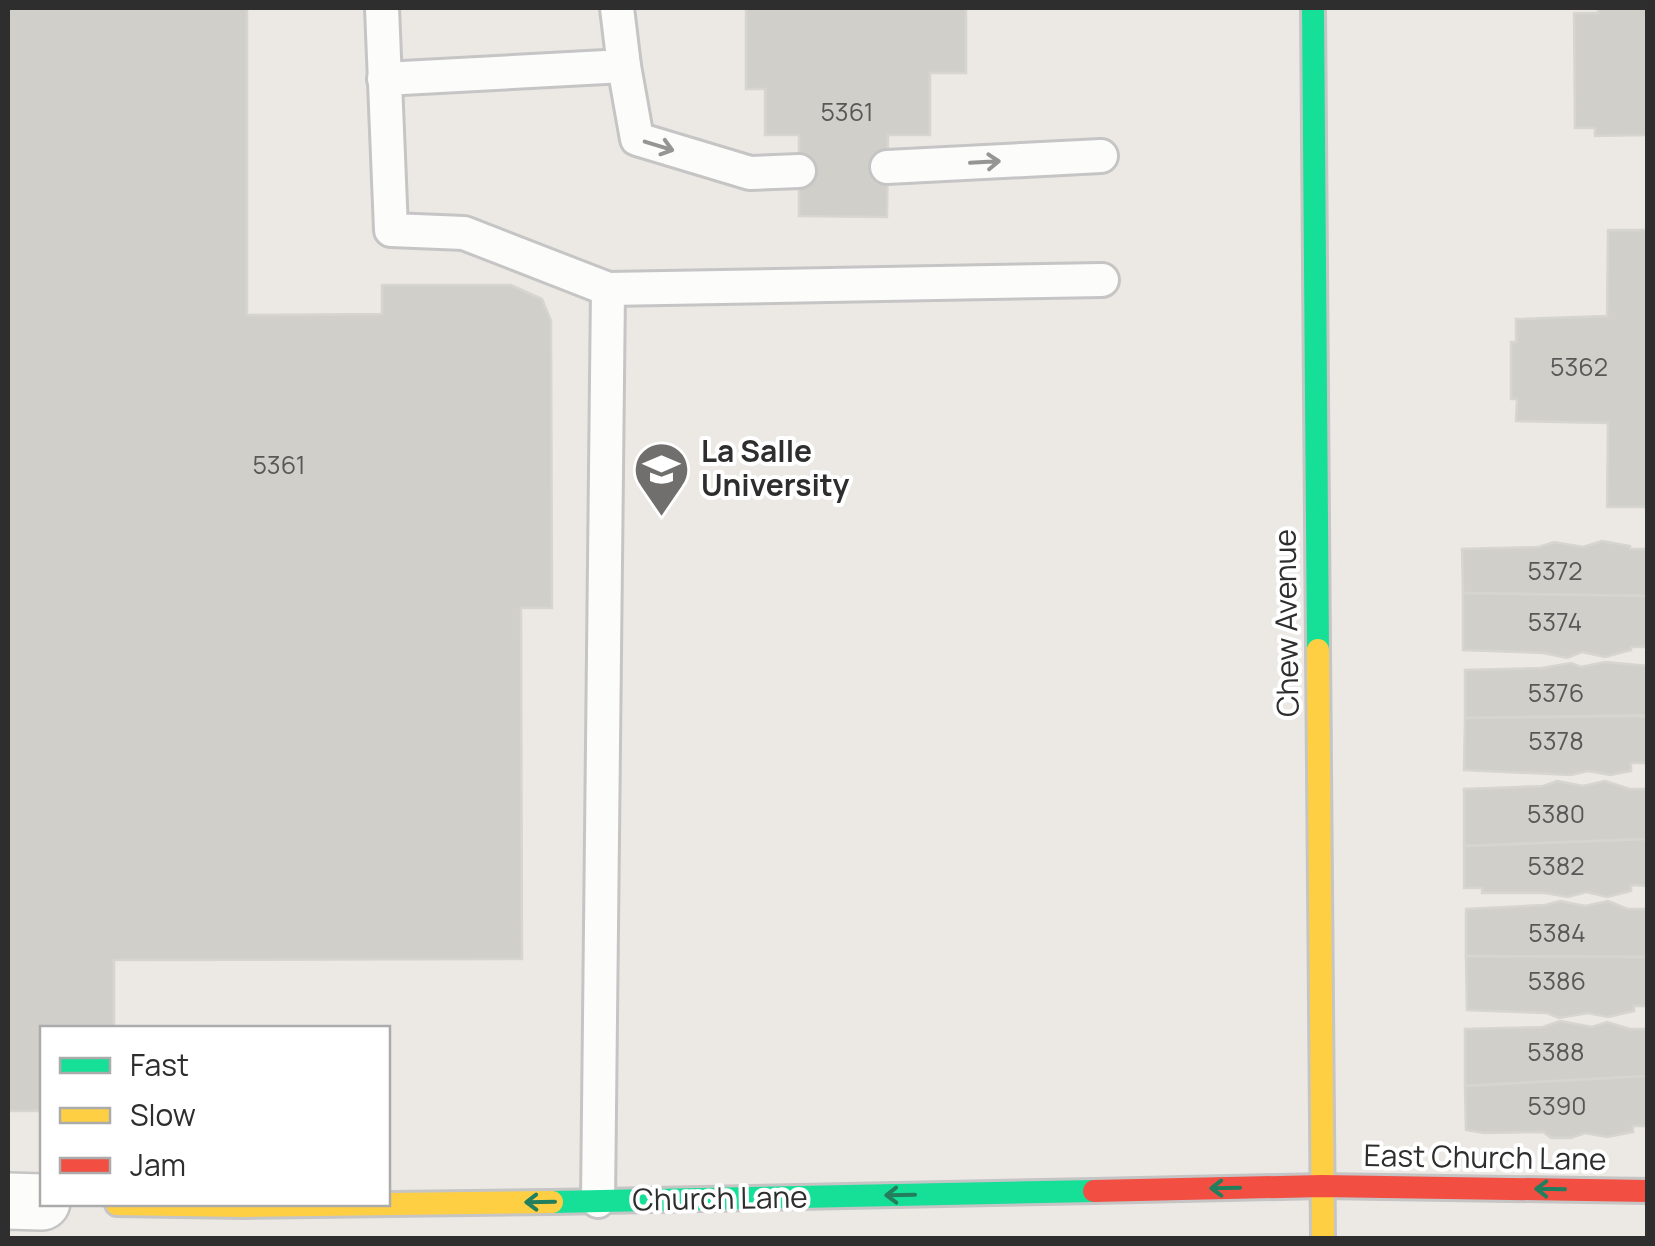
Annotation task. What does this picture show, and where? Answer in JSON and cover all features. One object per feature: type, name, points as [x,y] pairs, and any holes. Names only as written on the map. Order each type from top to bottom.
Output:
[{"type":"street","name":"Chew Avenue","points":[[1312,8],[1322,1238]]},
{"type":"street","name":"East Church Lane","points":[[1322,1186],[1648,1191]]},
{"type":"street","name":"Church Lane","points":[[131,1206],[244,1222],[598,1202],[1322,1186]]},
{"type":"street","points":[[8,1202],[40,1202]]},
{"type":"lane","points":[[382,8],[390,230],[464,233],[608,289],[1102,280]]},
{"type":"lane","points":[[617,8],[637,139],[750,173],[798,171]]},
{"type":"lane","points":[[384,79],[624,66]]},
{"type":"lane","points":[[887,167],[1101,156]]},
{"type":"lane","points":[[598,1202],[608,289]]},
{"type":"building","points":[[8,8],[247,8],[247,315],[382,314],[382,285],[511,285],[542,299],[551,321],[552,608],[521,608],[522,959],[114,960],[114,1026],[40,1026],[40,1111],[8,1111]]},
{"type":"building","points":[[746,8],[966,8],[966,73],[930,73],[930,135],[888,135],[887,217],[799,216],[799,135],[765,135],[765,89],[746,89]]},
{"type":"building","points":[[1598,8],[1648,8],[1648,135],[1595,136],[1595,128],[1575,128],[1574,13],[1598,13]]},
{"type":"building","points":[[1608,230],[1648,230],[1648,507],[1607,507],[1608,423],[1516,421],[1517,399],[1511,399],[1511,342],[1516,342],[1516,319],[1607,316]]},
{"type":"building","points":[[1602,541],[1630,549],[1648,549],[1648,596],[1463,593],[1462,549],[1539,547],[1554,542],[1583,547]]},
{"type":"building","points":[[1463,593],[1647,596],[1646,647],[1631,647],[1605,657],[1582,652],[1567,658],[1543,653],[1463,650]]},
{"type":"building","points":[[1605,662],[1648,666],[1648,715],[1465,718],[1465,670],[1542,668],[1571,663],[1581,667]]},
{"type":"building","points":[[1648,716],[1648,763],[1631,763],[1631,771],[1571,775],[1464,770],[1465,718]]},
{"type":"building","points":[[1557,781],[1583,786],[1605,781],[1630,789],[1648,789],[1648,839],[1464,846],[1464,789],[1543,786]]},
{"type":"building","points":[[1648,839],[1648,886],[1631,885],[1631,891],[1607,897],[1586,892],[1568,897],[1482,893],[1482,888],[1464,888],[1464,846]]},
{"type":"building","points":[[1560,901],[1585,906],[1608,901],[1628,909],[1648,909],[1648,957],[1466,956],[1466,909]]},
{"type":"building","points":[[1466,956],[1648,957],[1648,1006],[1634,1006],[1634,1011],[1608,1017],[1588,1013],[1559,1018],[1547,1013],[1467,1010]]},
{"type":"building","points":[[1560,1021],[1592,1027],[1607,1022],[1630,1029],[1648,1029],[1648,1076],[1465,1086],[1465,1029],[1543,1027]]},
{"type":"building","points":[[1648,1076],[1648,1126],[1633,1126],[1633,1132],[1607,1137],[1585,1133],[1551,1138],[1543,1132],[1466,1130],[1465,1086]]},
{"type":"traffic: fast","points":[[1313,8],[1318,650]]},
{"type":"traffic: fast","points":[[552,1202],[1094,1191]]},
{"type":"traffic: slow","points":[[1318,650],[1323,1238]]},
{"type":"traffic: slow","points":[[390,1204],[552,1202]]},
{"type":"traffic: jam","points":[[1094,1191],[1322,1186],[1648,1191]]},
{"type":"place","name":"La Salle University","points":[[662,518]]}]
